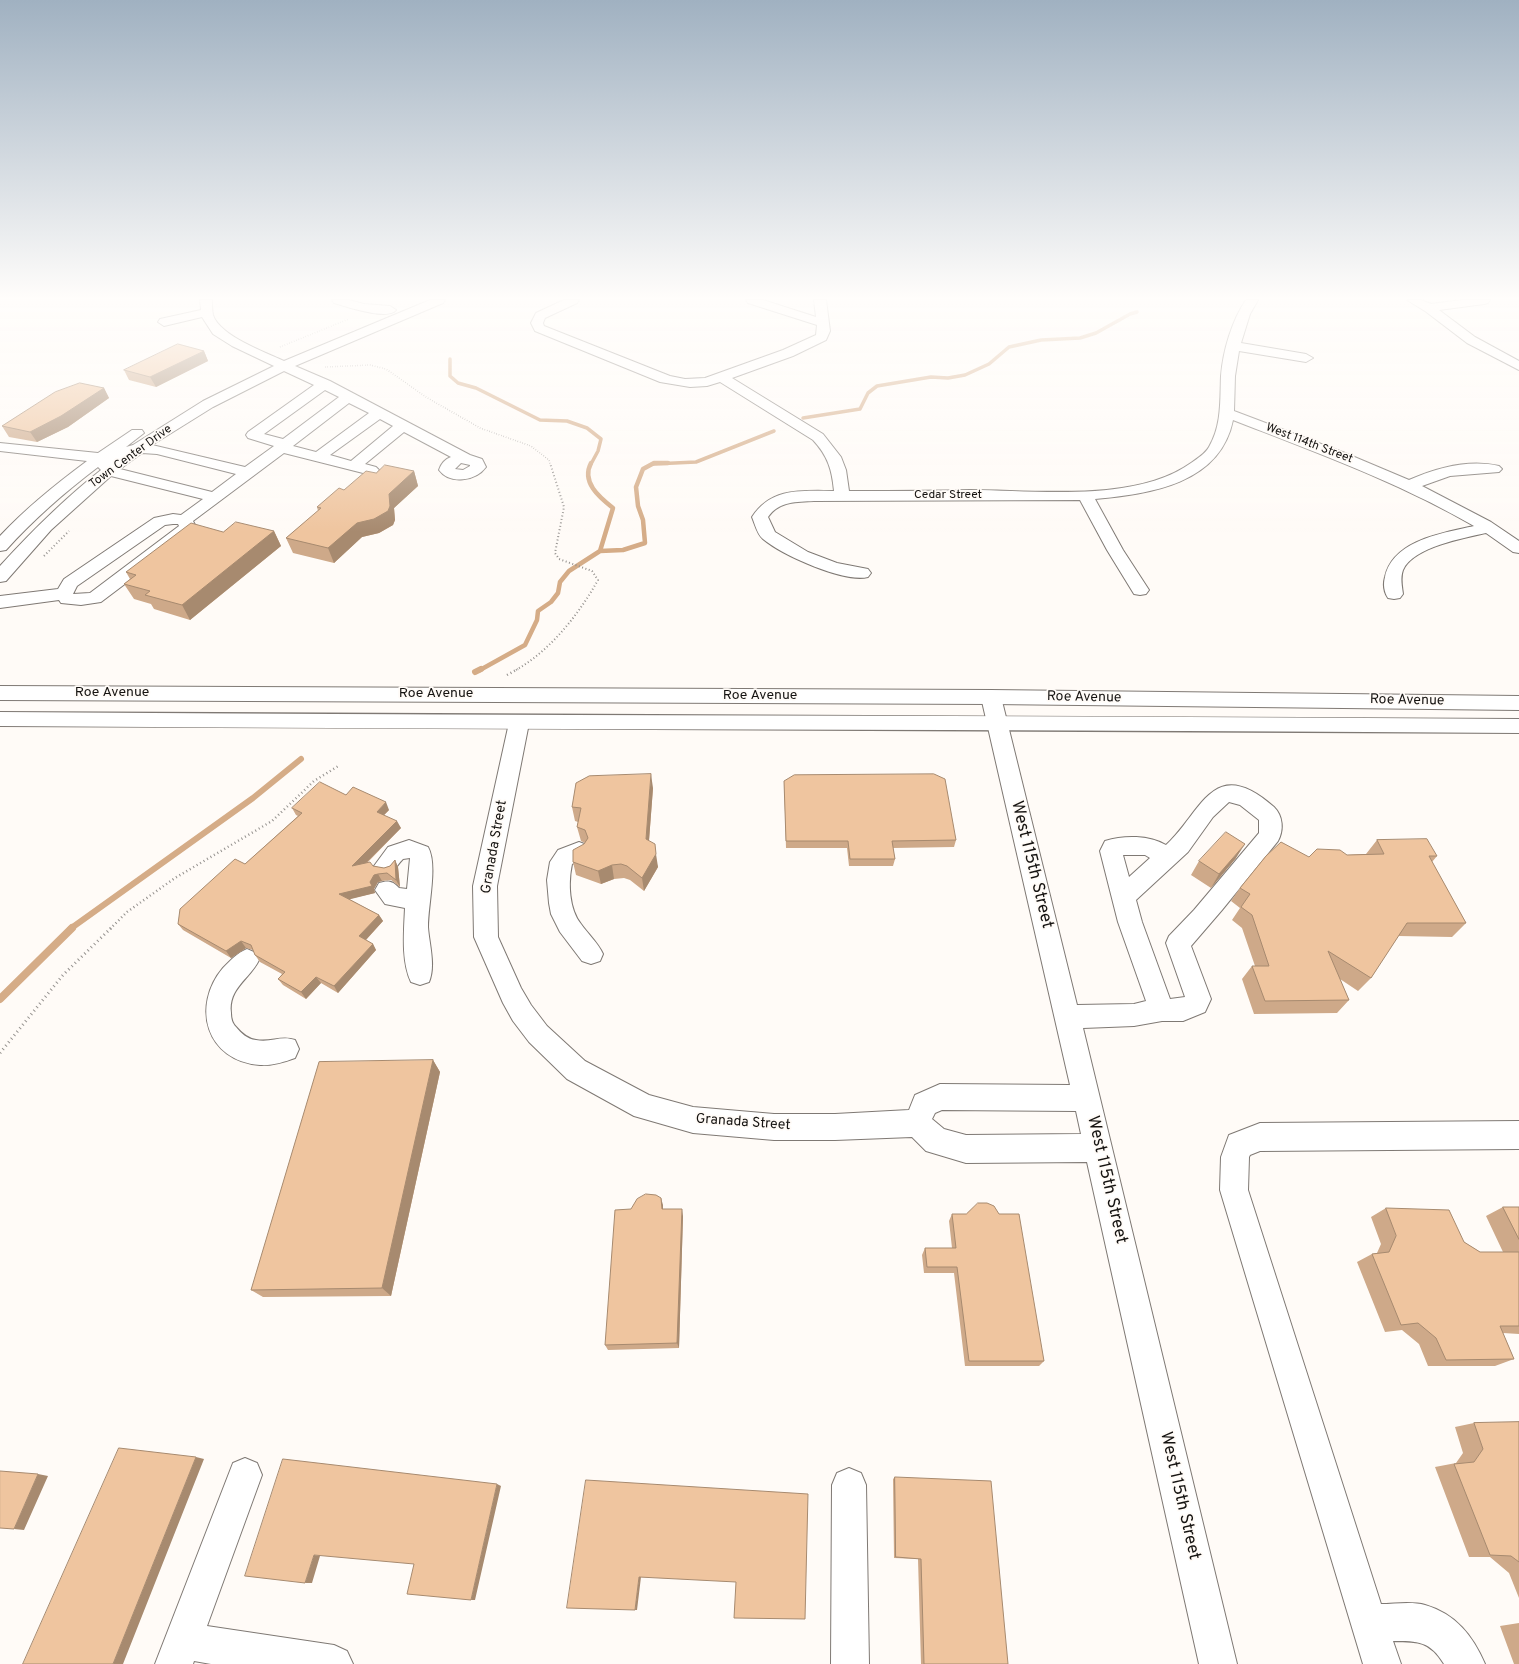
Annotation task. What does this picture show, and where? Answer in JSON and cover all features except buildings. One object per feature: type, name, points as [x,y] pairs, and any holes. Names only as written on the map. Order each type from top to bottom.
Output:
[{"type":"street","name":"Town Center Drive","points":[[1,544],[39,508],[100,458],[179,406],[232,378]]},
{"type":"street","name":"Town Center Drive","points":[[0,577],[40,531],[68,505],[109,471],[140,448],[207,405],[261,378]]},
{"type":"street","points":[[312,378],[465,458]]},
{"type":"street","points":[[664,378],[678,383],[707,382],[719,378]]},
{"type":"street","points":[[722,378],[818,437],[831,450],[838,464],[842,496]]},
{"type":"street","points":[[1227,413],[1230,393],[1228,378]]},
{"type":"street","points":[[325,384],[253,435],[318,457],[371,470]]},
{"type":"street","points":[[64,594],[70,583],[160,521],[173,519],[184,520],[343,402],[347,396]]},
{"type":"street","points":[[318,457],[379,413]]},
{"type":"street","name":"West 114th Street","points":[[1227,413],[1348,459],[1448,504],[1519,548]]},
{"type":"street","name":"Cedar Street","points":[[862,573],[833,567],[802,556],[768,535],[760,517],[766,506],[780,499],[814,496],[1085,495],[1146,487],[1183,474],[1201,463],[1218,445],[1227,413]]},
{"type":"street","points":[[355,465],[403,425]]},
{"type":"street","points":[[0,447],[100,458],[140,448],[157,450],[249,473]]},
{"type":"street","points":[[58,454],[70,471],[70,482]]},
{"type":"street","points":[[100,458],[109,471],[215,497]]},
{"type":"street","points":[[1409,486],[1441,472],[1469,469],[1494,469]]},
{"type":"street","points":[[1085,495],[1140,590]]},
{"type":"street","points":[[64,594],[67,598],[81,600],[95,598],[182,534],[188,527],[184,520]]},
{"type":"street","points":[[1394,594],[1392,582],[1395,568],[1403,558],[1415,550],[1437,541],[1488,528]]},
{"type":"street","points":[[0,602],[64,594]]},
{"type":"street","name":"Roe Avenue","points":[[0,693],[594,695],[1519,726]]},
{"type":"street","points":[[520,723],[537,712],[594,695]]},
{"type":"street","name":"Roe Avenue","points":[[0,719],[520,723],[994,709],[1519,703]]},
{"type":"street","name":"West 115th Street","points":[[994,709],[1099,1148],[1218,1664]]},
{"type":"street","name":"Granada Street","points":[[520,723],[485,886],[486,937],[522,1013],[538,1034],[576,1070],[644,1107],[693,1120],[774,1127],[835,1127],[917,1123]]},
{"type":"street","points":[[1068,1017],[1134,1015],[1162,1010],[1183,1010],[1196,1004],[1198,999],[1178,943],[1196,925],[1247,860],[1270,835],[1270,817],[1251,800],[1234,795],[1223,795],[1210,806],[1182,843],[1124,896]]},
{"type":"street","points":[[1162,1010],[1130,922],[1111,851],[1113,846],[1149,846],[1167,857]]},
{"type":"street","points":[[385,866],[391,856],[401,850],[411,848],[420,852],[422,863],[417,900],[420,974]]},
{"type":"street","points":[[579,851],[566,856],[561,862],[559,895],[563,914],[569,927],[591,954]]},
{"type":"street","points":[[387,890],[393,896],[417,900]]},
{"type":"street","points":[[247,960],[224,987],[219,1000],[218,1014],[220,1024],[232,1043],[243,1048],[255,1052],[286,1049]]},
{"type":"street","points":[[1087,1098],[940,1097],[925,1104],[917,1123],[936,1141],[966,1149],[1099,1148]]},
{"type":"street","points":[[1382,1664],[1234,1190],[1235,1157],[1239,1145],[1260,1137],[1519,1135]]},
{"type":"street","points":[[245,1475],[179,1652],[334,1664]]},
{"type":"street","points":[[849,1485],[850,1664]]},
{"type":"street","points":[[1369,1622],[1424,1623],[1451,1640],[1466,1664]]},
{"type":"path","points":[[398,378],[426,397],[480,428],[530,446],[549,460],[564,507],[556,553],[559,559],[592,571],[598,580],[591,593],[566,625],[533,659],[507,675]]},
{"type":"path","points":[[0,1053],[63,975],[127,912],[175,878],[272,821],[314,781],[340,765]]},
{"type":"waterway","points":[[452,378],[458,383],[476,388],[540,420],[567,421],[587,428],[601,439],[598,451],[591,464]]},
{"type":"waterway","points":[[803,418],[860,409],[868,393],[877,386],[927,378]]},
{"type":"waterway","points":[[942,378],[950,378]]},
{"type":"waterway","points":[[653,464],[696,462],[774,431]]},
{"type":"waterway","points":[[591,463],[588,470],[590,483],[597,494],[613,508],[600,551]]},
{"type":"waterway","points":[[600,551],[623,550],[645,543],[643,520],[638,506],[636,487],[643,469],[654,463],[668,463]]},
{"type":"waterway","points":[[480,670],[525,645],[537,620],[538,611],[551,602],[558,593],[560,582],[569,571],[600,551]]},
{"type":"waterway","points":[[475,672],[481,669]]},
{"type":"waterway","points":[[70,929],[253,798],[301,759]]},
{"type":"waterway","points":[[0,999],[72,928]]}]
